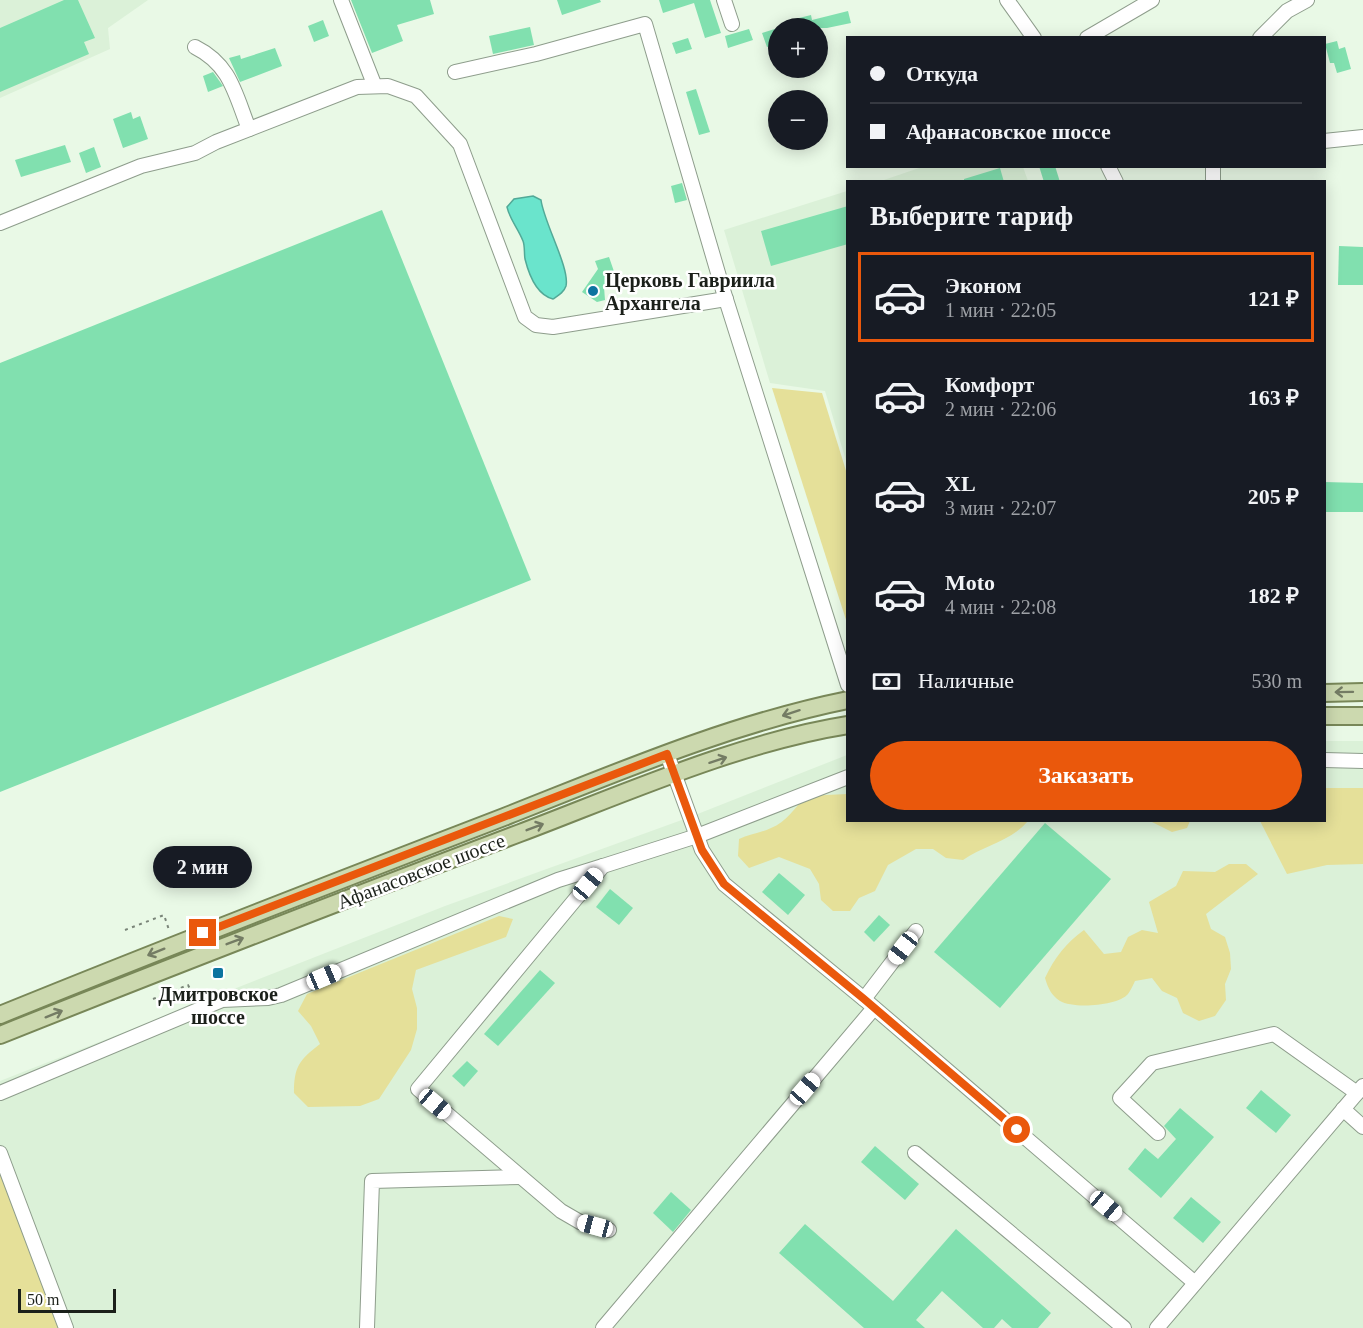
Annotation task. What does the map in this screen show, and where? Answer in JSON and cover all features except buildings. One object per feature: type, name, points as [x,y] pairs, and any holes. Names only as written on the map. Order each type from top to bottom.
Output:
[{"type":"main road","points":[[1326,693],[1363,692]]},
{"type":"main road","name":"Афанасовское шоссе","points":[[0,1015],[203,933],[667,754],[802,709],[846,700]]},
{"type":"main road","points":[[1326,716],[1363,716]]},
{"type":"main road","name":"Афанасовское шоссе","points":[[0,1035],[210,951],[675,774],[775,741],[846,725]]},
{"type":"street","points":[[341,0],[374,84]]},
{"type":"street","points":[[724,0],[732,24]]},
{"type":"street","points":[[1007,0],[1033,36]]},
{"type":"street","points":[[1090,36],[1152,0]]},
{"type":"street","points":[[1262,36],[1287,11],[1307,0]]},
{"type":"street","points":[[455,72],[536,54],[645,24],[726,299],[846,679]]},
{"type":"street","points":[[195,47],[210,54],[227,72],[249,129]]},
{"type":"street","points":[[0,223],[141,166],[195,153],[249,129],[357,87],[374,84],[388,86],[416,96],[460,144],[525,317],[536,325],[554,327],[726,299]]},
{"type":"street","points":[[1326,141],[1363,137]]},
{"type":"street","points":[[667,754],[711,868],[724,884],[869,1003],[1195,1283]]},
{"type":"street","points":[[1326,760],[1363,760]]},
{"type":"street","points":[[0,1092],[222,1000],[268,998],[281,995],[558,880],[697,836],[846,778]]},
{"type":"street","points":[[603,867],[418,1089],[561,1211],[580,1222],[609,1230]]},
{"type":"street","points":[[603,1328],[869,1003],[916,931]]},
{"type":"street","points":[[1157,1328],[1360,1089],[1274,1034],[1152,1063],[1120,1098],[1158,1133]]},
{"type":"street","points":[[1343,1109],[1363,1127]]},
{"type":"street","points":[[915,1152],[1124,1328]]},
{"type":"street","points":[[0,1153],[66,1328]]},
{"type":"street","points":[[367,1328],[372,1181],[521,1177]]},
{"type":"path","points":[[125,930],[164,915],[169,930]]},
{"type":"path","points":[[153,999],[188,985],[190,989]]},
{"type":"shaded area","points":[[0,0],[148,0],[108,28],[110,49],[0,98]]},
{"type":"shaded area","points":[[919,168],[1023,168],[1028,180],[884,180]]},
{"type":"shaded area","points":[[846,191],[846,461],[825,391],[770,383],[724,230]]},
{"type":"shaded area","points":[[772,388],[822,393],[846,471],[846,620]]},
{"type":"shaded area","points":[[1326,741],[1363,741],[1363,1328],[59,1328],[0,1172],[0,1081],[445,906],[690,817],[846,755],[846,822],[1326,822]]},
{"type":"shaded area","points":[[1326,788],[1363,788],[1363,864],[1327,865],[1287,874],[1261,822],[1326,822]]},
{"type":"shaded area","points":[[846,794],[846,822],[1027,822],[1005,839],[963,860],[946,858],[933,849],[916,849],[888,865],[875,891],[859,898],[850,911],[833,911],[821,900],[819,884],[810,869],[779,857],[749,868],[738,856],[739,839],[767,830],[781,822],[806,796]]},
{"type":"shaded area","points":[[1152,822],[1190,822],[1187,828],[1172,832]]},
{"type":"shaded area","points":[[1229,864],[1246,864],[1258,874],[1206,914],[1211,929],[1225,937],[1230,953],[1231,969],[1225,984],[1226,1000],[1215,1016],[1199,1021],[1183,1013],[1177,998],[1162,991],[1152,978],[1135,981],[1123,998],[1106,1004],[1075,1005],[1060,1001],[1052,994],[1045,978],[1057,957],[1084,930],[1104,954],[1121,952],[1128,937],[1142,930],[1158,933],[1149,902],[1176,886],[1183,871],[1215,872]]},
{"type":"shaded area","points":[[499,916],[513,919],[506,937],[416,970],[412,989],[417,1008],[417,1029],[411,1050],[379,1099],[360,1106],[308,1107],[294,1093],[295,1077],[299,1065],[320,1044],[311,1026],[298,1011],[307,994]]},
{"type":"shaded area","points":[[0,1172],[58,1328],[0,1328]]},
{"type":"water","points":[[533,196],[541,200],[566,278],[564,290],[553,299],[542,293],[531,278],[525,259],[523,241],[507,207],[514,199]]},
{"type":"place","name":"Церковь Гавриила Архангела","points":[[593,291]]},
{"type":"place","name":"Дмитровское шоссе","points":[[218,973]]},
{"type":"route","points":[[203,933],[667,754],[702,850],[711,868],[724,884],[864,999],[1017,1130]]}]
